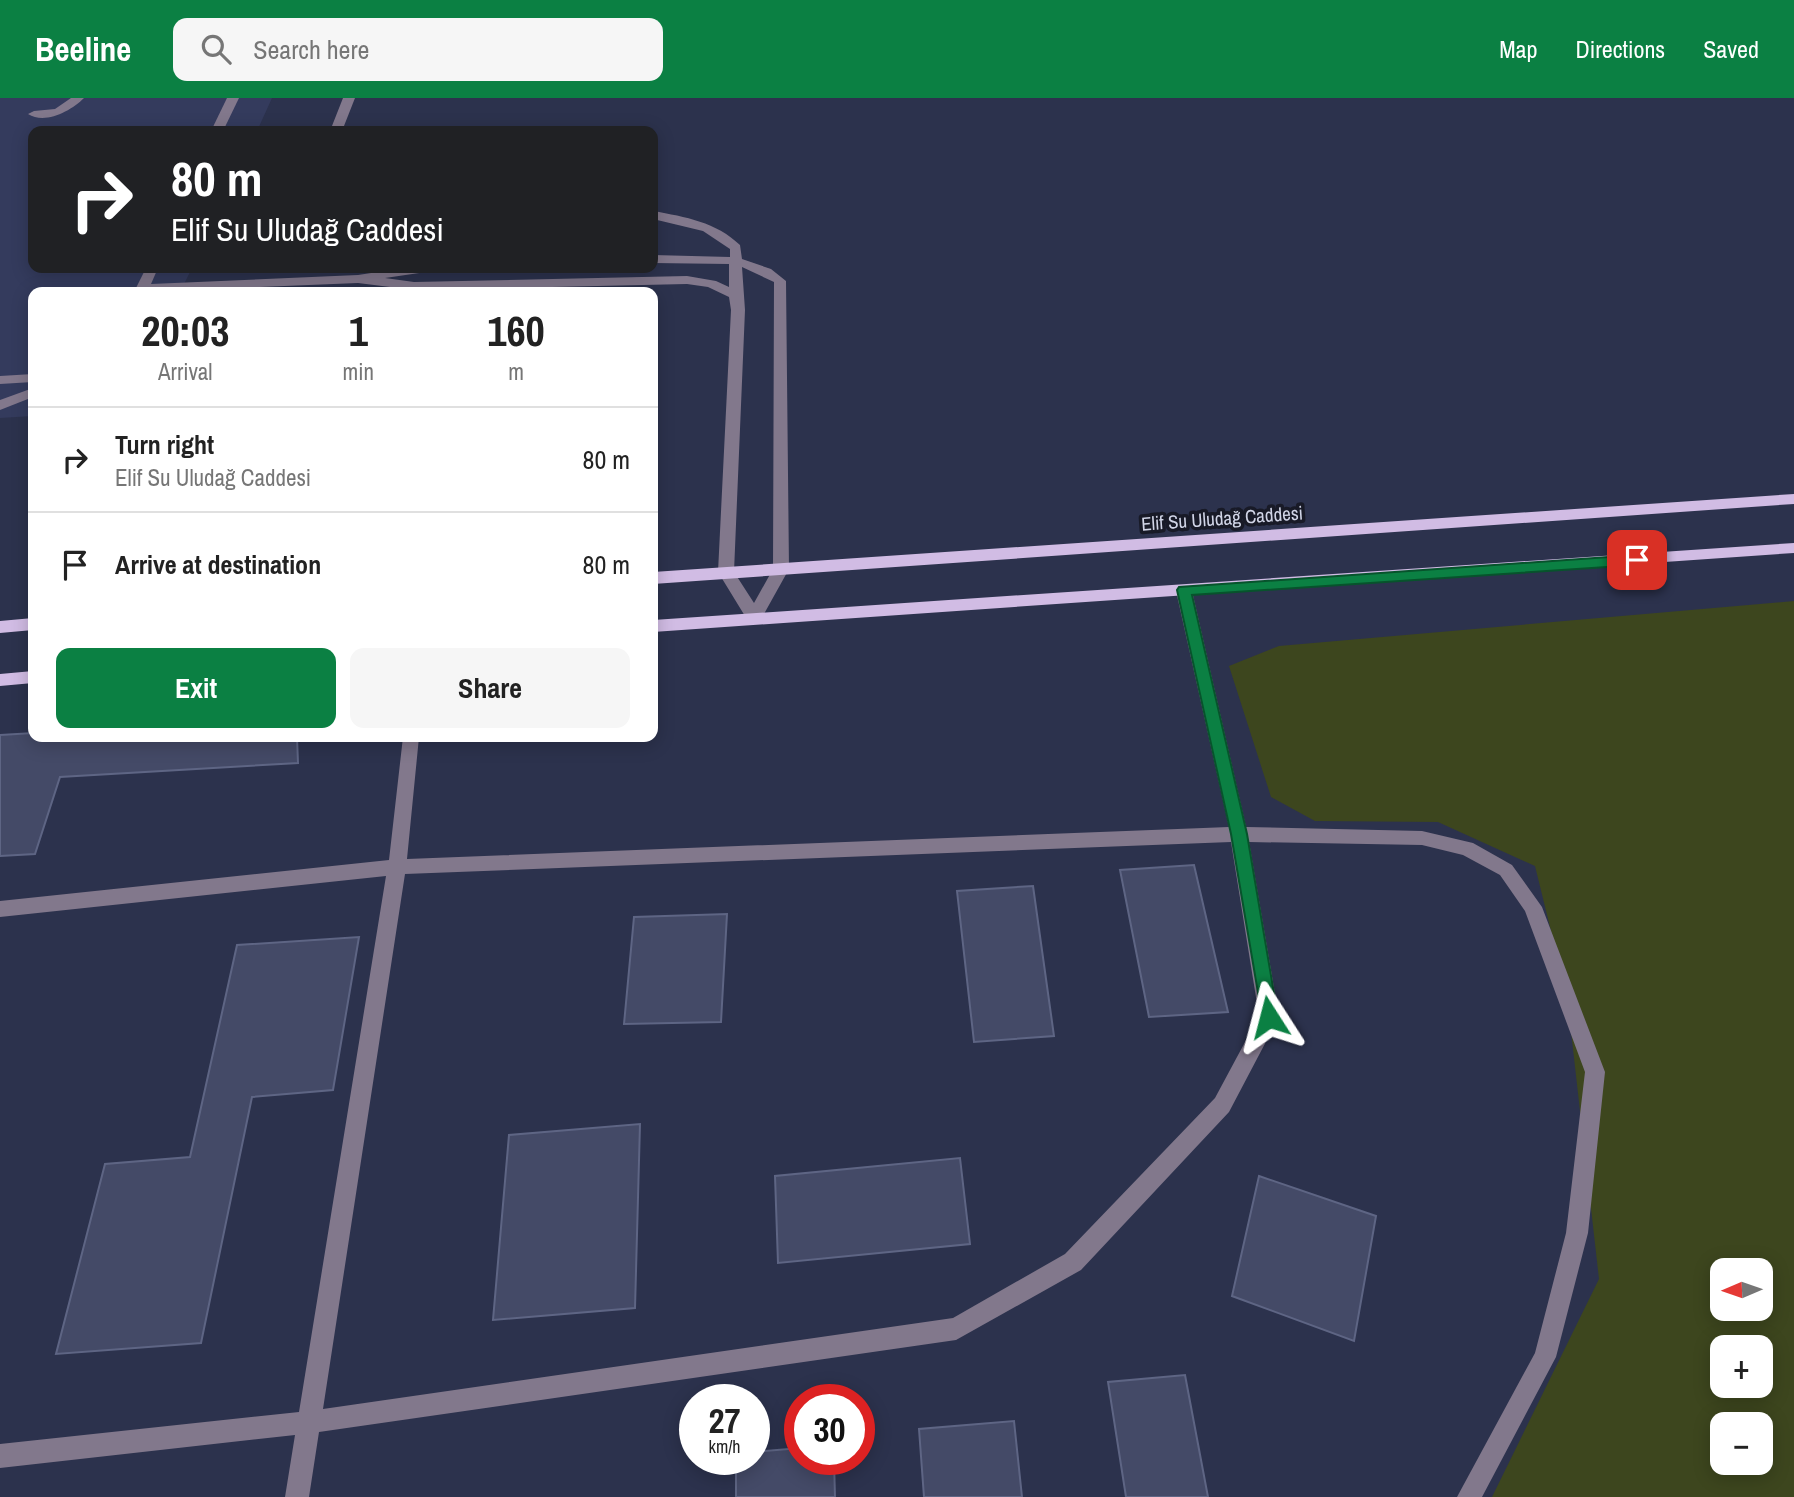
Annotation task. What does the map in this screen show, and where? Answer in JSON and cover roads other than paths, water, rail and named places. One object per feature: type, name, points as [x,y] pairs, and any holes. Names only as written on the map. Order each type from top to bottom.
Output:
[{"type":"main road","name":"Elif Su Uludağ Caddesi","points":[[658,578],[1794,499]]},
{"type":"main road","points":[[658,626],[1794,548]]},
{"type":"main road","points":[[0,627],[28,624]]},
{"type":"main road","points":[[0,680],[28,677]]},
{"type":"street","points":[[34,114],[58,112],[78,98]]},
{"type":"street","points":[[219,126],[233,98]]},
{"type":"street","points":[[338,126],[349,98]]},
{"type":"street","points":[[658,216],[707,226],[724,235],[736,247],[735,261],[735,295],[738,310],[726,572],[754,617],[782,569],[780,281],[771,274],[735,261],[658,259]]},
{"type":"street","points":[[276,282],[279,273]]},
{"type":"street","points":[[313,281],[330,273]]},
{"type":"street","points":[[192,287],[358,279],[395,273]]},
{"type":"street","points":[[358,279],[414,286],[687,280],[711,284],[735,295]]},
{"type":"street","points":[[0,380],[28,378]]},
{"type":"street","points":[[0,405],[28,394]]},
{"type":"street","points":[[0,1456],[311,1423],[956,1329],[1073,1262],[1222,1105],[1269,1017],[1239,834],[1184,590]]},
{"type":"street","points":[[297,1497],[311,1423],[397,867],[410,742]]},
{"type":"street","points":[[0,909],[397,867],[1239,834],[1422,838],[1467,848],[1506,870],[1533,907],[1595,1072],[1577,1233],[1545,1357],[1469,1497]]}]
